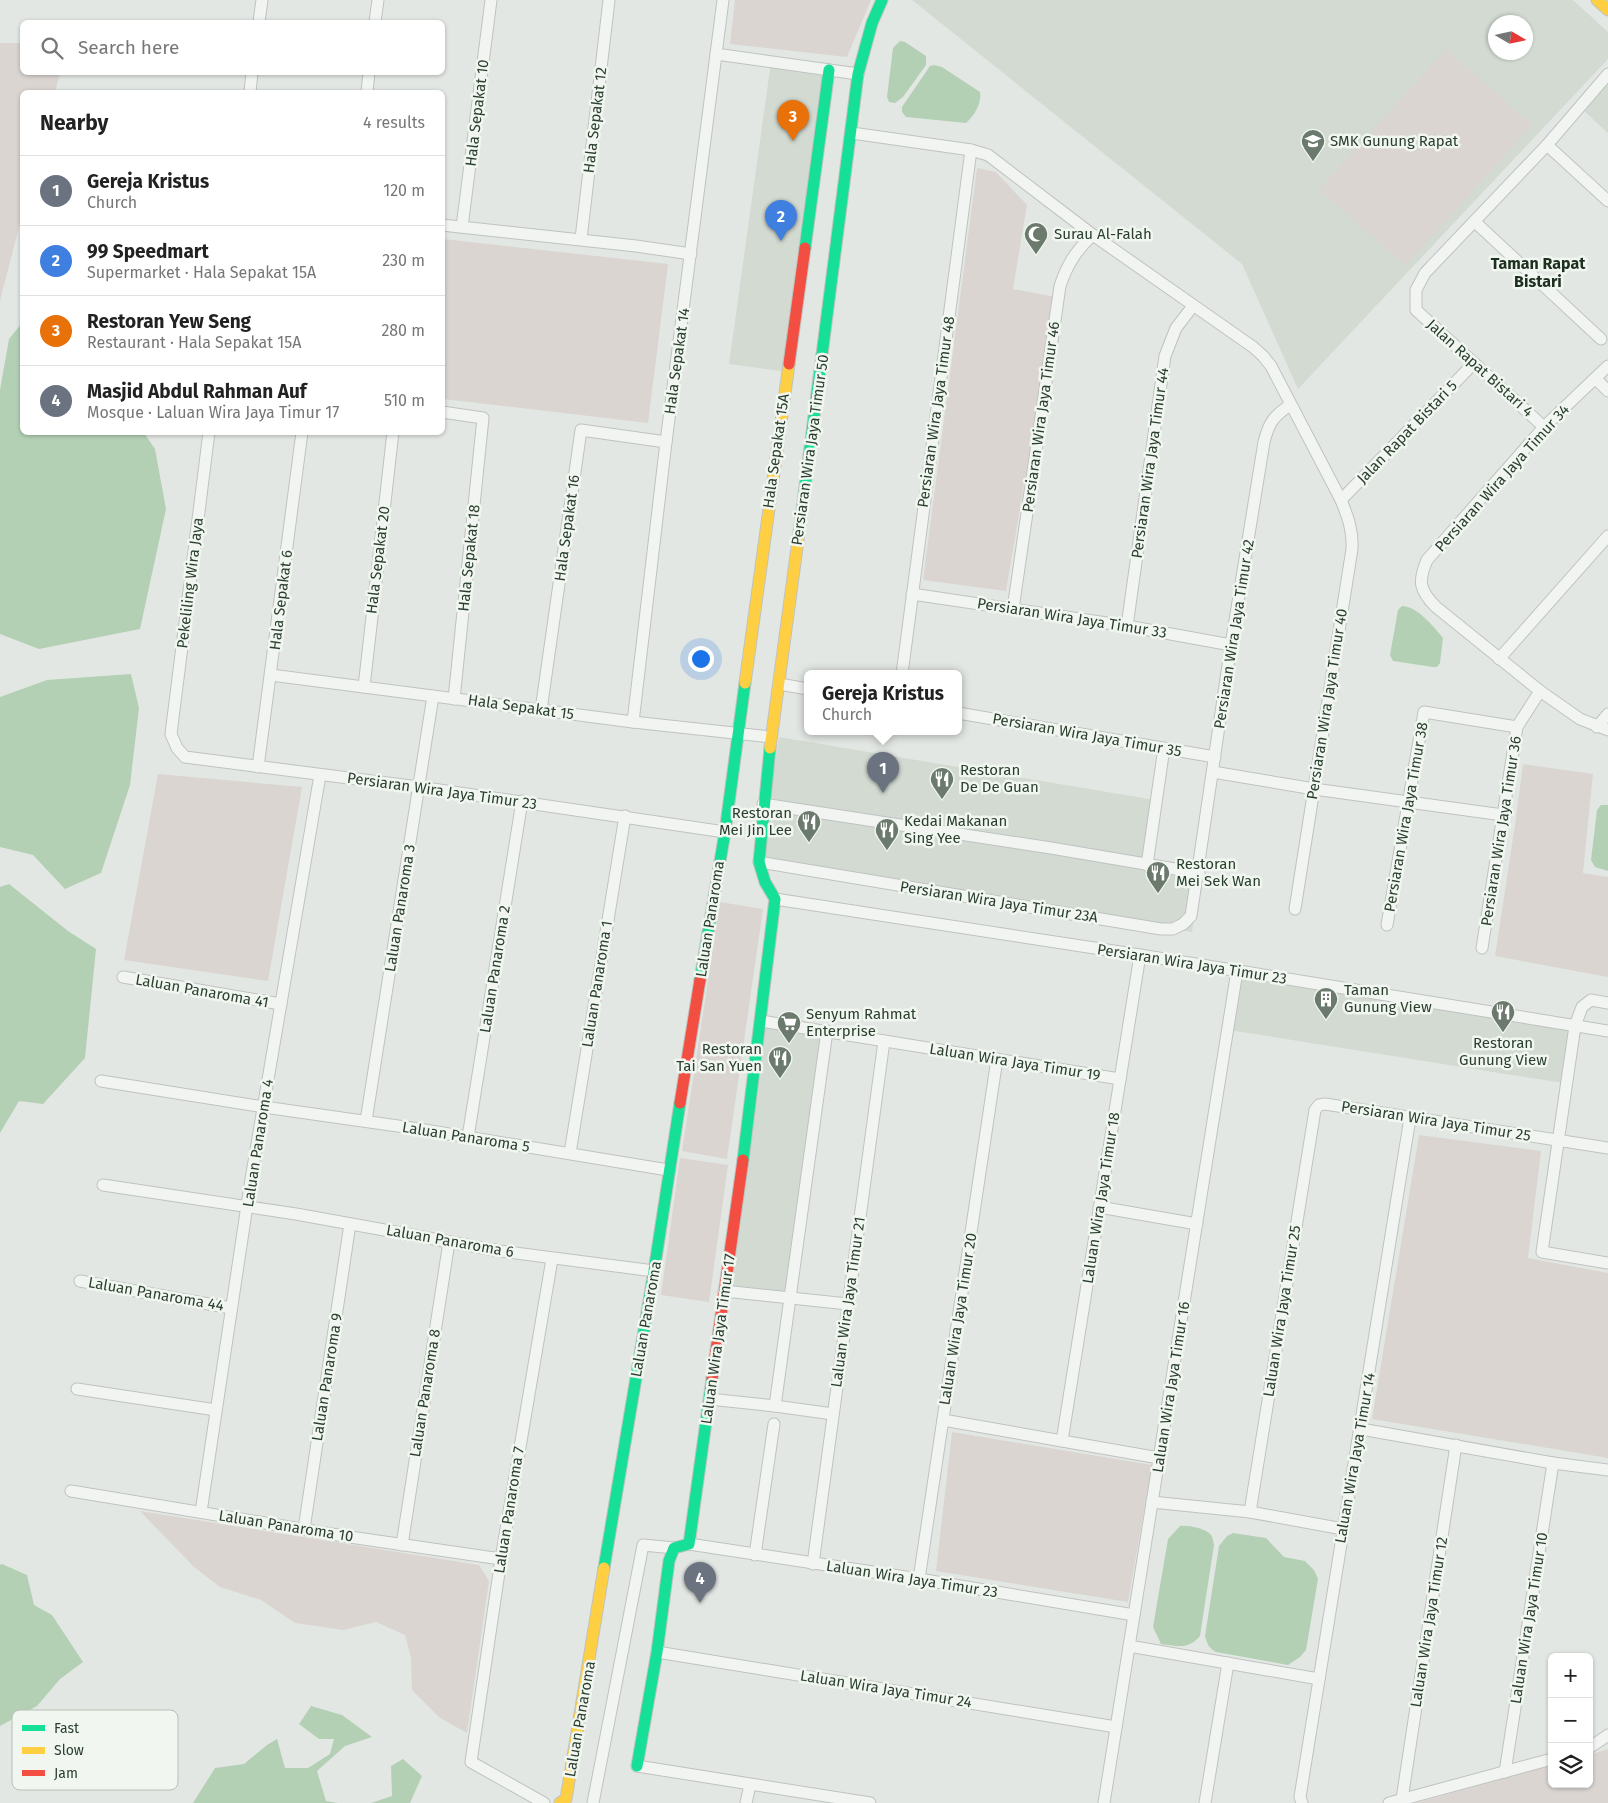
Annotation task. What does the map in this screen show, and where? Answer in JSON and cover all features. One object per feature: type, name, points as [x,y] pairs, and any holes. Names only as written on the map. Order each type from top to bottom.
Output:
[{"type":"street","points":[[259,20],[262,0]]},
{"type":"street","points":[[375,20],[378,0]]},
{"type":"street","name":"Hala Sepakat 10","points":[[462,227],[491,0]]},
{"type":"street","name":"Hala Sepakat 12","points":[[581,239],[609,0]]},
{"type":"street","name":"Hala Sepakat 14","points":[[633,722],[666,442],[723,0]]},
{"type":"street","name":"Persiaran Wira Jaya Timur 50","points":[[775,899],[762,877],[759,862],[763,804],[852,133],[858,74],[872,23],[882,0]]},
{"type":"street","points":[[1597,0],[1608,10]]},
{"type":"street","points":[[716,54],[858,74]]},
{"type":"street","name":"Hala Sepakat 15A","points":[[725,832],[829,70]]},
{"type":"street","points":[[1601,339],[1475,222],[1548,145],[1608,74]]},
{"type":"street","points":[[250,90],[252,75]]},
{"type":"street","points":[[367,90],[369,75]]},
{"type":"street","name":"Persiaran Wira Jaya Timur 40","points":[[852,133],[972,150],[988,155],[1093,235],[1263,356],[1272,366],[1290,405],[1341,500],[1353,534],[1295,909]]},
{"type":"street","points":[[1548,145],[1608,200]]},
{"type":"street","name":"Persiaran Wira Jaya Timur 48","points":[[902,670],[972,150]]},
{"type":"street","name":"Jalan Rapat Bistari 4","points":[[1475,222],[1425,273],[1416,290],[1416,310],[1544,426]]},
{"type":"street","points":[[445,224],[581,239],[691,254]]},
{"type":"street","name":"Persiaran Wira Jaya Timur 46","points":[[1013,609],[1060,286],[1065,270],[1072,258],[1079,248],[1093,235]]},
{"type":"street","name":"Persiaran Wira Jaya Timur 44","points":[[1128,626],[1165,356],[1176,328],[1193,306]]},
{"type":"street","name":"Jalan Rapat Bistari 5","points":[[1341,500],[1474,363]]},
{"type":"street","name":"Persiaran Wira Jaya Timur 34","points":[[1499,659],[1426,597],[1421,585],[1421,572],[1427,560],[1544,426],[1608,366]]},
{"type":"street","points":[[1596,379],[1608,391]]},
{"type":"street","name":"Persiaran Wira Jaya Timur 42","points":[[1199,873],[1231,645],[1267,429],[1273,418],[1290,405]]},
{"type":"street","name":"Hala Sepakat 18","points":[[445,412],[483,418],[454,698]]},
{"type":"street","name":"Hala Sepakat 16","points":[[541,710],[581,430],[666,442]]},
{"type":"street","name":"Pekeliling Wira Jaya","points":[[171,734],[209,435]]},
{"type":"street","name":"Hala Sepakat 6","points":[[258,767],[302,435]]},
{"type":"street","name":"Hala Sepakat 20","points":[[364,687],[393,435]]},
{"type":"street","points":[[1608,536],[1499,659],[1580,719],[1602,728],[1608,714]]},
{"type":"street","name":"Persiaran Wira Jaya Timur 33","points":[[912,594],[1128,626],[1231,645]]},
{"type":"street","name":"Hala Sepakat 15","points":[[271,675],[771,738]]},
{"type":"street","points":[[779,684],[804,688]]},
{"type":"street","name":"Persiaran Wira Jaya Timur 36","points":[[1482,948],[1517,727],[1540,691]]},
{"type":"street","name":"Laluan Panaroma 3","points":[[366,1121],[433,696]]},
{"type":"street","name":"Persiaran Wira Jaya Timur 38","points":[[1387,925],[1424,712],[1517,727]]},
{"type":"street","name":"Persiaran Wira Jaya Timur 35","points":[[962,714],[1215,756]]},
{"type":"street","name":"Persiaran Wira Jaya Timur 23","points":[[171,734],[177,748],[186,757],[522,801],[725,832]]},
{"type":"street","points":[[1147,865],[1164,748]]},
{"type":"street","points":[[1213,772],[1314,789],[1503,814]]},
{"type":"street","name":"Laluan Panaroma 4","points":[[201,1512],[231,1308],[320,775]]},
{"type":"street","name":"Laluan Panaroma 2","points":[[468,1137],[522,801]]},
{"type":"street","points":[[763,804],[1051,848],[1199,873]]},
{"type":"street","name":"Laluan Panaroma 1","points":[[570,1153],[625,816]]},
{"type":"street","name":"Laluan Panaroma","points":[[560,1803],[566,1799],[569,1784],[654,1271],[668,1170],[725,832]]},
{"type":"street","name":"Persiaran Wira Jaya Timur 23A","points":[[759,862],[1162,929],[1173,929],[1183,924],[1191,916],[1199,873]]},
{"type":"street","name":"Persiaran Wira Jaya Timur 23","points":[[775,899],[1140,955],[1608,1031]]},
{"type":"street","name":"Laluan Wira Jaya Timur 17","points":[[689,1544],[761,1021],[775,899]]},
{"type":"street","name":"Laluan Wira Jaya Timur 18","points":[[1062,1441],[1140,955]]},
{"type":"street","name":"Laluan Wira Jaya Timur 16","points":[[1104,1803],[1237,971]]},
{"type":"street","name":"Laluan Panaroma 41","points":[[123,977],[281,1004]]},
{"type":"street","points":[[1608,1003],[1591,1000],[1582,1007],[1575,1026],[1542,1252],[1608,1263]]},
{"type":"street","name":"Laluan Wira Jaya Timur 19","points":[[761,1021],[1120,1079]]},
{"type":"street","points":[[775,1406],[827,1031]]},
{"type":"street","name":"Laluan Wira Jaya Timur 21","points":[[813,1564],[884,1041]]},
{"type":"street","name":"Laluan Wira Jaya Timur 20","points":[[919,1579],[997,1059]]},
{"type":"street","name":"Laluan Panaroma 5","points":[[101,1081],[570,1153],[668,1170]]},
{"type":"street","name":"Persiaran Wira Jaya Timur 25","points":[[1315,1110],[1318,1105],[1325,1104],[1608,1148]]},
{"type":"street","name":"Laluan Wira Jaya Timur 25","points":[[1250,1512],[1315,1110]]},
{"type":"street","name":"Laluan Wira Jaya Timur 14","points":[[1301,1800],[1342,1529],[1361,1429],[1410,1118]]},
{"type":"street","name":"Laluan Panaroma 6","points":[[103,1185],[350,1224],[552,1259],[654,1271]]},
{"type":"street","points":[[1099,1208],[1197,1224]]},
{"type":"street","name":"Laluan Panaroma 9","points":[[304,1529],[350,1224]]},
{"type":"street","name":"Laluan Panaroma 8","points":[[402,1545],[449,1242]]},
{"type":"street","name":"Laluan Panaroma 7","points":[[544,1803],[471,1762],[501,1559],[552,1259]]},
{"type":"street","name":"Laluan Panaroma 44","points":[[80,1281],[231,1308]]},
{"type":"street","points":[[724,1291],[848,1304]]},
{"type":"street","points":[[77,1389],[216,1410]]},
{"type":"street","points":[[709,1399],[833,1414]]},
{"type":"street","points":[[943,1420],[1159,1458]]},
{"type":"street","points":[[755,1555],[774,1424]]},
{"type":"street","points":[[1361,1429],[1553,1463],[1608,1470]]},
{"type":"street","name":"Laluan Wira Jaya Timur 12","points":[[1402,1799],[1456,1445]]},
{"type":"street","name":"Laluan Wira Jaya Timur 10","points":[[1505,1772],[1553,1463]]},
{"type":"street","name":"Laluan Panaroma 10","points":[[71,1491],[402,1545],[501,1559]]},
{"type":"street","points":[[1152,1502],[1250,1512],[1342,1529]]},
{"type":"street","points":[[593,1803],[643,1545],[674,1548],[689,1544]]},
{"type":"street","name":"Laluan Wira Jaya Timur 23","points":[[689,1544],[919,1579],[1134,1615]]},
{"type":"street","points":[[674,1548],[669,1561],[657,1652],[638,1766],[870,1803]]},
{"type":"street","points":[[1129,1646],[1319,1679]]},
{"type":"street","name":"Laluan Wira Jaya Timur 24","points":[[657,1652],[1116,1727]]},
{"type":"street","points":[[1205,1803],[1228,1663]]},
{"type":"street","points":[[1593,1745],[1608,1735]]},
{"type":"street","points":[[1388,1803],[1548,1760]]},
{"type":"street","points":[[746,1803],[750,1785]]},
{"type":"shaded area","points":[[735,0],[871,0],[847,57],[730,44]]},
{"type":"shaded area","name":"SMK Gunung Rapat","points":[[912,0],[1573,0],[1608,32],[1608,59],[1298,389],[1242,264]]},
{"type":"shaded area","points":[[900,41],[905,42],[926,56],[926,65],[903,97],[895,103],[889,102],[887,97],[893,48]]},
{"type":"shaded area","points":[[0,43],[20,43],[20,75],[59,75],[56,90],[20,90],[20,223],[0,301]]},
{"type":"shaded area","points":[[1446,49],[1532,125],[1405,266],[1319,189]]},
{"type":"shaded area","points":[[771,62],[829,70],[788,372],[729,364]]},
{"type":"shaded area","points":[[930,66],[942,67],[980,92],[977,109],[966,123],[906,117],[902,112],[902,107]]},
{"type":"shaded area","points":[[1608,75],[1608,133],[1581,108]]},
{"type":"shaded area","points":[[977,168],[996,172],[1027,205],[1013,289],[1056,297],[1006,591],[923,580]]},
{"type":"shaded area","points":[[445,239],[668,264],[648,423],[445,399]]},
{"type":"shaded area","points":[[20,325],[20,435],[145,435],[155,449],[166,509],[140,629],[39,649],[0,634],[0,390],[9,339]]},
{"type":"shaded area","points":[[1402,606],[1419,613],[1443,638],[1440,663],[1437,667],[1393,661],[1390,655],[1398,610]]},
{"type":"shaded area","points":[[131,674],[139,708],[130,785],[101,873],[65,889],[33,855],[0,847],[0,697],[47,680]]},
{"type":"shaded area","points":[[779,737],[1155,800],[1148,864],[1202,872],[1192,932],[759,863]]},
{"type":"shaded area","points":[[1523,764],[1593,774],[1583,873],[1608,877],[1608,977],[1495,956]]},
{"type":"shaded area","points":[[158,774],[302,787],[268,981],[124,960]]},
{"type":"shaded area","points":[[1601,805],[1608,805],[1608,871],[1595,867],[1591,860],[1597,810]]},
{"type":"shaded area","points":[[9,884],[68,931],[96,949],[85,1058],[43,1104],[19,1101],[0,1133],[0,887]]},
{"type":"shaded area","points":[[720,902],[763,909],[727,1159],[682,1151]]},
{"type":"shaded area","points":[[1238,970],[1578,1024],[1569,1084],[1229,1030]]},
{"type":"shaded area","points":[[762,1020],[829,1031],[791,1297],[722,1290]]},
{"type":"shaded area","points":[[1419,1135],[1541,1151],[1528,1258],[1608,1273],[1608,1458],[1372,1419]]},
{"type":"shaded area","points":[[680,1158],[728,1165],[709,1302],[661,1295]]},
{"type":"shaded area","points":[[952,1432],[1152,1465],[1128,1602],[936,1571]]},
{"type":"shaded area","points":[[140,1511],[479,1565],[489,1581],[467,1733],[440,1718],[412,1690],[411,1658],[405,1635],[376,1622],[343,1630],[295,1623],[261,1600],[220,1587],[194,1567]]},
{"type":"shaded area","points":[[1180,1526],[1195,1527],[1206,1531],[1213,1538],[1214,1545],[1200,1636],[1187,1645],[1178,1646],[1161,1644],[1153,1627],[1168,1539]]},
{"type":"shaded area","points":[[1233,1533],[1266,1538],[1284,1557],[1305,1561],[1314,1570],[1318,1579],[1306,1650],[1300,1657],[1288,1665],[1216,1652],[1207,1641],[1205,1636],[1219,1546],[1227,1536]]},
{"type":"shaded area","points":[[2,1564],[27,1575],[34,1605],[52,1615],[83,1662],[60,1679],[37,1706],[30,1710],[12,1710],[12,1720],[0,1726],[0,1565]]},
{"type":"shaded area","points":[[311,1706],[342,1715],[372,1737],[345,1746],[317,1771],[326,1801],[338,1803],[193,1803],[215,1768],[244,1764],[277,1739],[285,1768],[308,1768],[330,1754],[334,1739],[319,1739],[299,1724]]},
{"type":"shaded area","points":[[1608,1749],[1608,1803],[1416,1803],[1548,1766],[1548,1788],[1593,1788],[1593,1754]]},
{"type":"shaded area","points":[[403,1759],[422,1776],[410,1803],[371,1803],[392,1796],[391,1766]]},
{"type":"traffic: fast","points":[[801,518],[858,74],[872,23],[882,0]]},
{"type":"traffic: fast","points":[[805,248],[829,70]]},
{"type":"traffic: fast","points":[[700,980],[725,832],[745,683]]},
{"type":"traffic: fast","points":[[743,1160],[775,899],[765,882],[759,862],[770,748]]},
{"type":"traffic: fast","points":[[604,1568],[680,1103]]},
{"type":"traffic: fast","points":[[637,1766],[657,1652],[669,1561],[674,1548],[689,1544],[712,1379]]},
{"type":"traffic: slow","points":[[1597,0],[1608,10]]},
{"type":"traffic: slow","points":[[745,683],[789,364]]},
{"type":"traffic: slow","points":[[770,748],[801,518]]},
{"type":"traffic: slow","points":[[560,1803],[566,1799],[604,1568]]},
{"type":"traffic: jam","points":[[789,364],[805,248]]},
{"type":"traffic: jam","points":[[680,1103],[700,980]]},
{"type":"traffic: jam","points":[[712,1379],[743,1160]]},
{"type":"place","name":"Restoran Yew Seng","points":[[793,141]]},
{"type":"place","name":"SMK Gunung Rapat","points":[[1313,162]]},
{"type":"place","name":"99 Speedmart","points":[[781,241]]},
{"type":"place","name":"Surau Al-Falah","points":[[1036,255]]},
{"type":"place","name":"Gereja Kristus","points":[[883,793]]},
{"type":"place","name":"Restoran De De Guan","points":[[942,800]]},
{"type":"place","name":"Restoran Mei Jin Lee","points":[[809,843]]},
{"type":"place","name":"Kedai Makanan Sing Yee","points":[[887,851]]},
{"type":"place","name":"Restoran Mei Sek Wan","points":[[1158,894]]},
{"type":"place","name":"Taman Gunung View","points":[[1326,1020]]},
{"type":"place","name":"Restoran Gunung View","points":[[1503,1033]]},
{"type":"place","name":"Senyum Rahmat Enterprise","points":[[789,1044]]},
{"type":"place","name":"Restoran Tai San Yuen","points":[[780,1079]]},
{"type":"place","name":"Masjid Abdul Rahman Auf","points":[[700,1603]]},
{"type":"district","name":"Taman Rapat Bistari","points":[[1538,272]]}]
